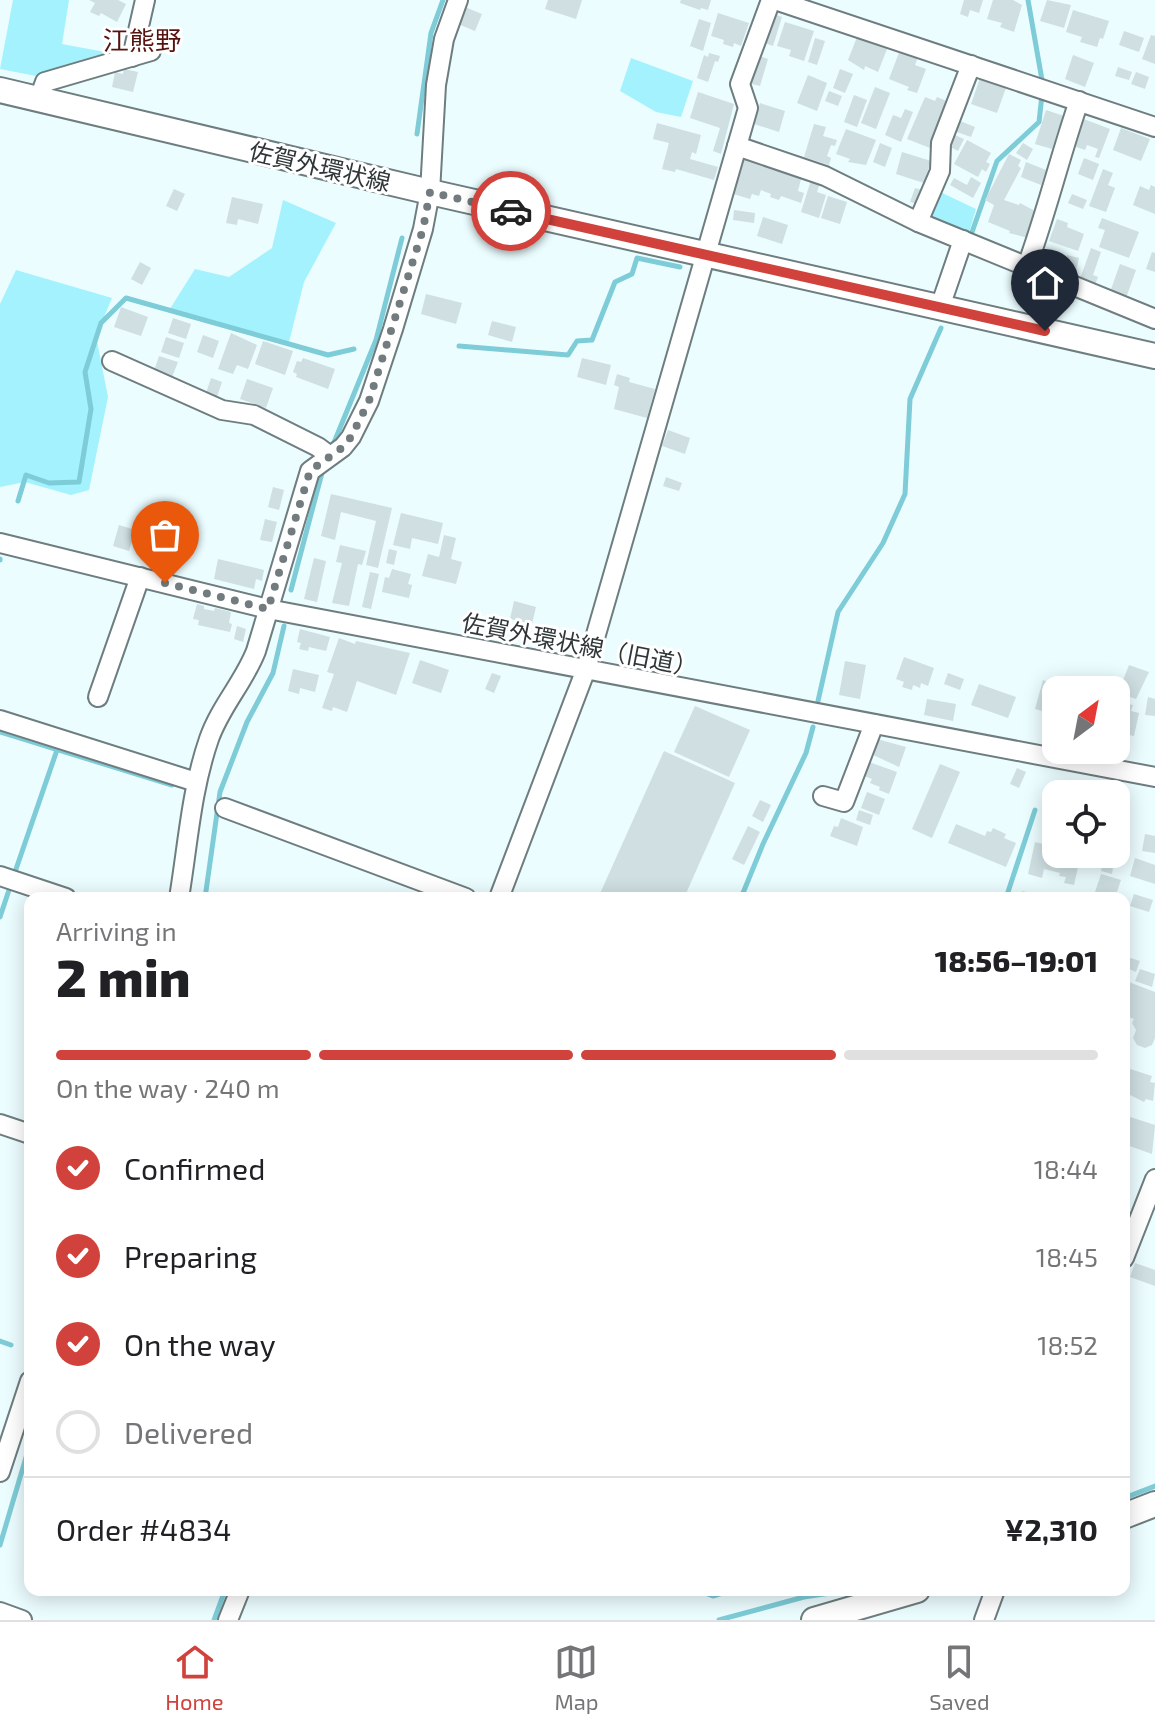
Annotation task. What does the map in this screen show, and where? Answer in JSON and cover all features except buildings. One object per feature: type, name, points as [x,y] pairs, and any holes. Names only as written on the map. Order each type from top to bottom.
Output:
[{"type":"main road","name":"佐賀外環状線","points":[[0,90],[430,192],[1155,356]]},
{"type":"main road","points":[[1130,1514],[1155,1504]]},
{"type":"main road","points":[[814,1620],[896,1596]]},
{"type":"street","points":[[132,57],[145,0]]},
{"type":"street","points":[[180,892],[196,782],[210,736],[222,711],[248,673],[310,471],[330,450],[351,437],[369,401],[419,243],[430,192],[436,85],[444,39],[458,0]]},
{"type":"street","points":[[501,892],[586,669],[748,108],[740,84],[773,0],[1155,127]]},
{"type":"street","points":[[39,99],[45,82],[151,51]]},
{"type":"street","points":[[918,222],[940,171],[941,143],[971,65]]},
{"type":"street","points":[[1027,266],[1048,210],[1055,170],[1079,101]]},
{"type":"street","points":[[737,146],[825,176],[918,222],[1155,319]]},
{"type":"street","points":[[940,307],[963,240]]},
{"type":"street","points":[[112,361],[222,410],[254,415],[330,450]]},
{"type":"street","name":"佐賀外環状線（旧道）","points":[[0,543],[268,609],[1155,777]]},
{"type":"street","points":[[98,697],[140,577]]},
{"type":"street","points":[[0,720],[196,782]]},
{"type":"street","points":[[823,796],[844,802],[874,724]]},
{"type":"street","points":[[225,808],[450,892]]},
{"type":"street","points":[[0,876],[48,892]]},
{"type":"street","points":[[0,1124],[24,1132]]},
{"type":"street","points":[[1130,1243],[1155,1179]]},
{"type":"street","points":[[0,1472],[24,1399]]},
{"type":"street","points":[[228,1620],[238,1596]]},
{"type":"street","points":[[984,1620],[993,1596]]},
{"type":"street","points":[[0,1612],[22,1620]]},
{"type":"shaded area","points":[[13,0],[69,0],[62,44],[121,55],[36,76],[0,69]]},
{"type":"shaded area","points":[[631,58],[693,81],[681,117],[656,112],[620,91]]},
{"type":"shaded area","points":[[936,190],[976,209],[968,236],[923,220]]},
{"type":"shaded area","points":[[283,200],[336,223],[304,282],[288,346],[168,312],[195,269],[229,277],[272,248]]},
{"type":"shaded area","points":[[16,270],[112,298],[96,336],[108,397],[89,490],[71,495],[25,482],[0,487],[0,304]]},
{"type":"waterway","points":[[417,134],[431,33],[443,0]]},
{"type":"waterway","points":[[1028,0],[1042,80]]},
{"type":"waterway","points":[[971,235],[997,161],[1039,122],[1042,95]]},
{"type":"waterway","points":[[333,445],[376,340],[402,238]]},
{"type":"waterway","points":[[459,346],[568,355],[577,341],[592,340],[615,282],[632,274],[637,258],[680,267]]},
{"type":"waterway","points":[[18,501],[26,475],[49,483],[79,482],[91,409],[85,372],[101,323],[126,298],[328,355],[354,349]]},
{"type":"waterway","points":[[818,701],[838,612],[883,543],[905,494],[910,399],[941,328]]},
{"type":"waterway","points":[[291,590],[323,469]]},
{"type":"waterway","points":[[206,892],[220,792],[247,722],[273,673],[284,626]]},
{"type":"waterway","points":[[743,892],[806,753],[813,727]]},
{"type":"waterway","points":[[0,732],[172,785]]},
{"type":"waterway","points":[[15,872],[57,750]]},
{"type":"waterway","points":[[1008,892],[1035,810]]},
{"type":"waterway","points":[[0,917],[9,890]]},
{"type":"waterway","points":[[0,1341],[11,1345]]},
{"type":"waterway","points":[[0,1545],[24,1464]]},
{"type":"waterway","points":[[1130,1496],[1155,1486]]},
{"type":"waterway","points":[[214,1620],[223,1596]]},
{"type":"waterway","points":[[719,1620],[811,1596]]},
{"type":"way so far","points":[[165,583],[268,609],[310,471],[343,447],[369,401],[423,229],[430,192],[511,211]]},
{"type":"district","name":"江熊野","points":[[142,39]]},
{"type":"route","points":[[511,211],[1045,331]]}]
